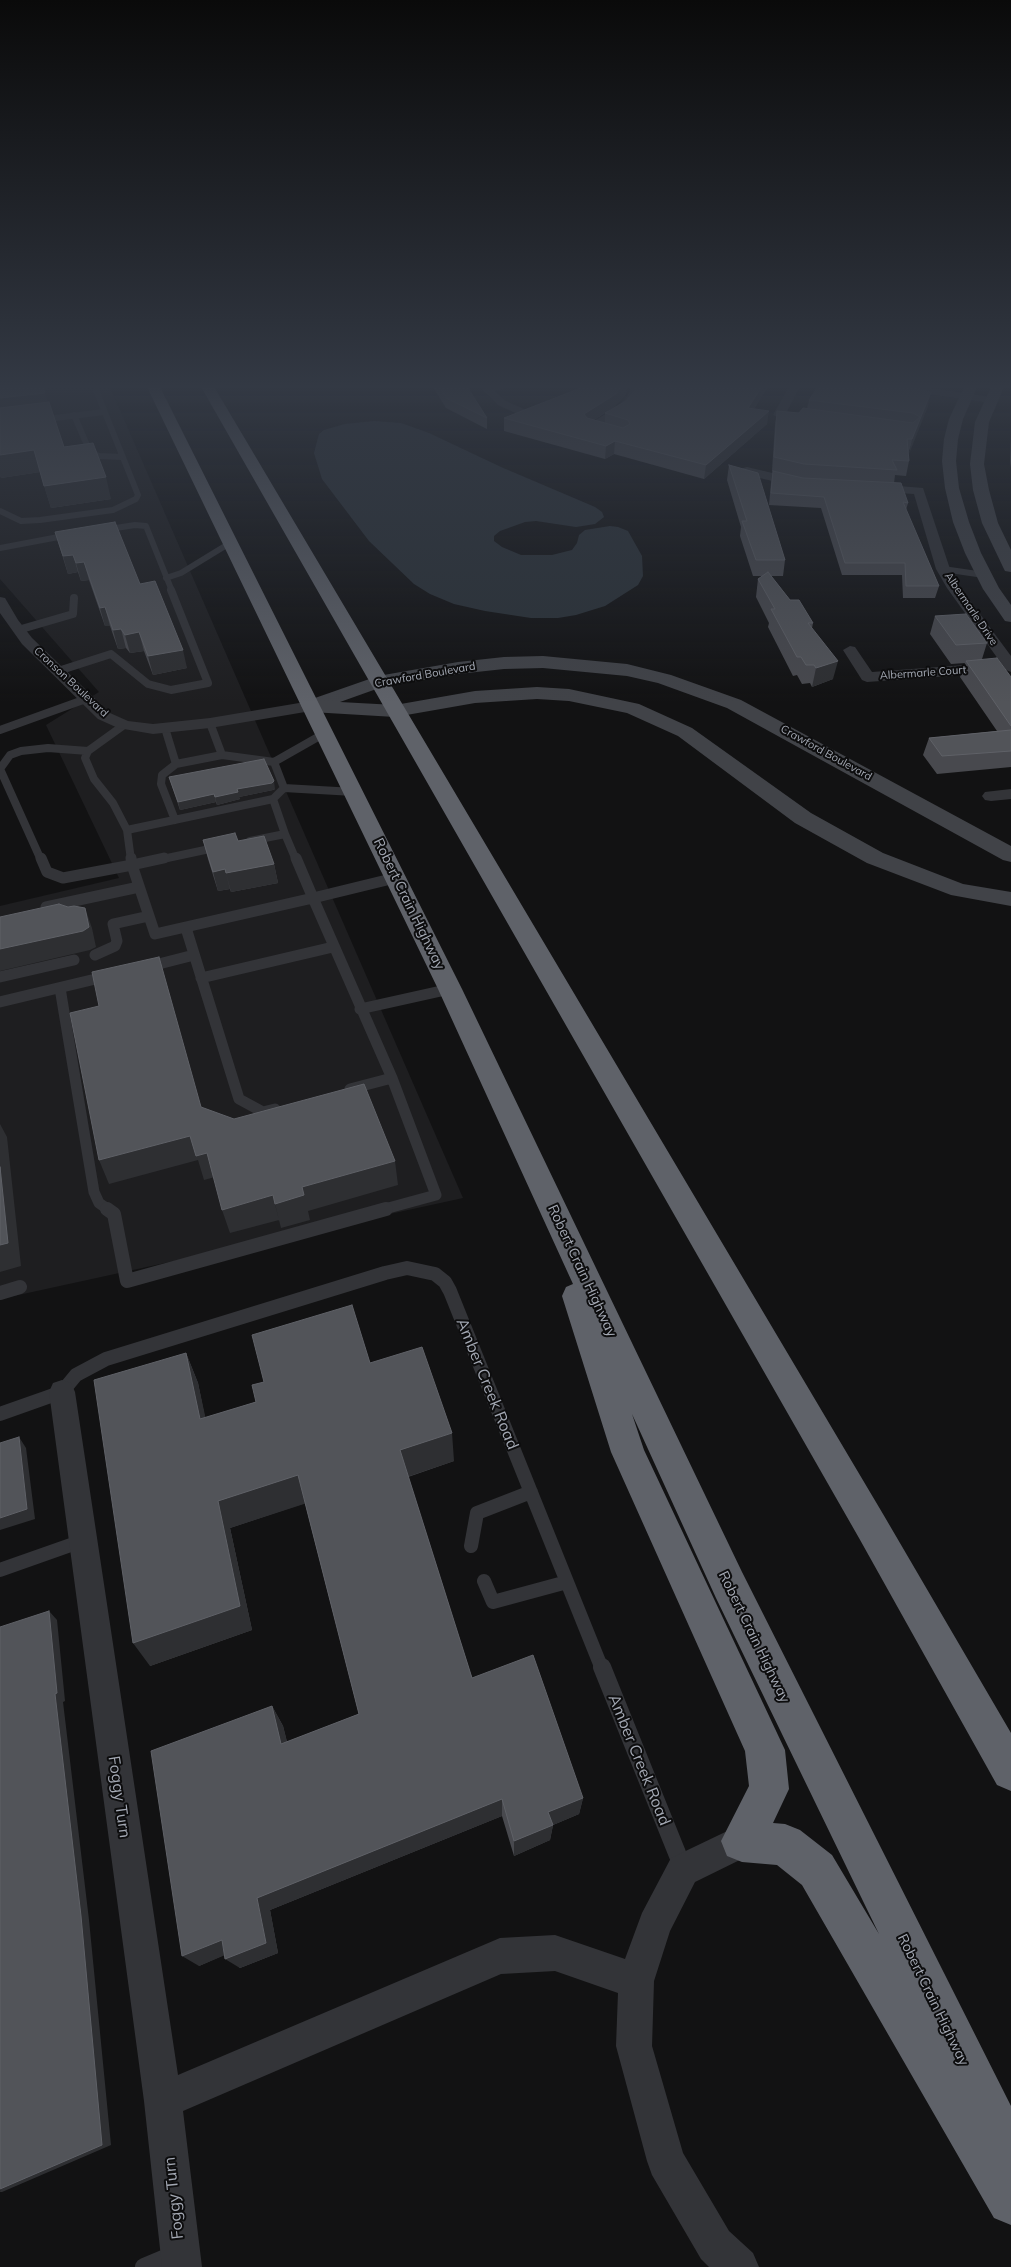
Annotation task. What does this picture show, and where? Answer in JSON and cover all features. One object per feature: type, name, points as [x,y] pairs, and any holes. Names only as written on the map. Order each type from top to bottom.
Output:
[{"type":"highway","name":"Robert Crain Highway","points":[[204,491],[450,989],[728,1585],[1011,2156]]},
{"type":"highway","points":[[267,491],[623,1099],[1011,1771]]},
{"type":"highway","points":[[543,1188],[628,1452],[765,1750],[768,1789],[742,1841],[785,1845],[817,1870],[1011,2201]]},
{"type":"street","name":"Albermarle Drive","points":[[917,491],[920,491],[943,569],[954,588],[1011,667]]},
{"type":"street","points":[[953,491],[960,522],[972,553],[1011,617]]},
{"type":"street","points":[[980,491],[990,523],[1011,567]]},
{"type":"street","name":"Cronson Boulevard","points":[[0,601],[18,630],[86,699],[104,716],[124,725],[153,729],[210,723],[318,719]]},
{"type":"street","name":"Albermarle Court","points":[[850,650],[867,676],[1011,667]]},
{"type":"street","name":"Crawford Boulevard","points":[[318,719],[378,682],[458,668],[504,663],[543,662],[598,666],[664,679],[734,704],[1011,855]]},
{"type":"street","name":"Crawford Boulevard","points":[[318,719],[395,711],[475,697],[511,693],[569,695],[632,708],[660,719],[685,732],[803,818],[875,858],[959,890],[1011,899]]},
{"type":"street","points":[[991,796],[1011,794]]},
{"type":"street","points":[[979,837],[1011,849]]},
{"type":"street","points":[[959,890],[1011,907]]},
{"type":"street","name":"Foggy Turn","points":[[62,1392],[163,2102],[181,2259]]},
{"type":"street","points":[[739,2267],[715,2245],[666,2161],[634,2046],[636,1981],[654,1926],[683,1870],[742,1841]]},
{"type":"street","points":[[163,2102],[500,1956],[555,1953],[636,1981]]},
{"type":"lane","points":[[0,512],[12,518],[29,521],[113,510],[123,507],[136,499],[138,495],[136,491]]},
{"type":"lane","points":[[58,671],[111,654],[148,684],[171,690],[208,683],[146,526],[135,524],[99,530]]},
{"type":"lane","points":[[0,548],[80,533]]},
{"type":"lane","points":[[166,578],[181,573],[230,543]]},
{"type":"lane","points":[[943,569],[984,575]]},
{"type":"lane","points":[[18,630],[73,614],[74,598]]},
{"type":"lane","points":[[0,730],[86,699]]},
{"type":"lane","points":[[274,762],[318,719]]},
{"type":"lane","points":[[210,723],[222,755]]},
{"type":"lane","points":[[124,725],[88,750],[48,748],[21,751],[10,755],[0,769],[47,872],[63,878],[285,834]]},
{"type":"lane","points":[[165,728],[176,764]]},
{"type":"lane","points":[[88,750],[86,764],[94,780],[113,803],[127,830],[132,865],[155,934],[396,878]]},
{"type":"lane","points":[[175,820],[161,784],[162,775],[176,764],[222,755],[274,762]]},
{"type":"lane","points":[[274,762],[284,788]]},
{"type":"lane","points":[[127,830],[273,799],[284,788],[354,792]]},
{"type":"lane","points":[[60,988],[94,1192],[99,1202],[114,1214],[127,1281],[436,1195],[392,1078],[360,1009],[285,834],[273,799]]},
{"type":"lane","points":[[37,909],[139,887]]},
{"type":"lane","points":[[95,955],[115,946],[113,924],[149,916]]},
{"type":"lane","points":[[186,928],[239,1099],[262,1112],[290,1105]]},
{"type":"lane","points":[[201,978],[334,947]]},
{"type":"lane","points":[[136,969],[194,955]]},
{"type":"lane","points":[[0,977],[74,960]]},
{"type":"lane","points":[[0,1002],[117,974]]},
{"type":"lane","points":[[360,1009],[450,989]]},
{"type":"lane","points":[[337,1093],[392,1078]]},
{"type":"lane","name":"Amber Creek Road","points":[[62,1392],[76,1375],[106,1359],[385,1273],[406,1268],[436,1274],[445,1282],[450,1291],[683,1870]]},
{"type":"lane","points":[[0,1293],[20,1287]]},
{"type":"lane","points":[[0,1414],[62,1392]]},
{"type":"lane","points":[[470,1546],[477,1513],[531,1492]]},
{"type":"lane","points":[[0,1570],[82,1541]]},
{"type":"lane","points":[[484,1580],[493,1602],[567,1582]]},
{"type":"lane","points":[[144,2267],[181,2259]]},
{"type":"shaded area","points":[[0,491],[155,491],[463,1198],[0,1299],[0,906],[119,878],[46,725],[99,692],[0,579]]},
{"type":"shaded area","points":[[331,491],[557,491],[595,507],[602,512],[604,517],[595,524],[576,527],[536,521],[525,522],[500,531],[494,536],[494,541],[502,547],[521,555],[552,555],[572,550],[577,543],[579,535],[585,530],[610,526],[618,527],[628,531],[642,556],[643,576],[638,585],[605,606],[576,615],[558,618],[531,618],[454,604],[430,594],[414,584],[369,541]]},
{"type":"building","points":[[737,491],[764,491],[785,560],[756,560],[742,521],[747,521]]},
{"type":"building","points":[[771,491],[904,491],[908,503],[903,502],[939,586],[906,586],[905,563],[845,563],[824,497],[771,493]]},
{"type":"building","points":[[115,522],[140,584],[155,581],[183,650],[148,656],[139,632],[125,635],[121,629],[113,630],[105,607],[100,608],[84,562],[76,563],[73,555],[63,556],[55,532]]},
{"type":"building","points":[[768,572],[790,600],[799,600],[813,623],[808,623],[838,661],[816,668],[814,665],[806,665],[801,657],[797,657],[771,609],[775,609],[758,579]]},
{"type":"building","points":[[966,614],[987,643],[956,645],[935,616]]},
{"type":"building","points":[[997,658],[1011,677],[1011,726],[966,661]]},
{"type":"building","points":[[1011,730],[1011,751],[942,756],[929,738]]},
{"type":"building","points":[[264,759],[274,781],[272,783],[237,789],[238,792],[215,797],[214,794],[178,802],[169,777]]},
{"type":"building","points":[[235,833],[238,841],[264,836],[274,864],[226,873],[225,869],[213,872],[203,840]]},
{"type":"building","points":[[59,904],[68,907],[85,908],[89,927],[83,931],[0,949],[0,917]]},
{"type":"building","points":[[159,957],[201,1107],[234,1119],[364,1084],[395,1161],[302,1187],[304,1195],[275,1204],[273,1195],[222,1210],[207,1153],[196,1156],[190,1136],[99,1160],[70,1013],[99,1006],[92,972]]},
{"type":"building","points":[[0,1167],[8,1243],[0,1245]]},
{"type":"building","points":[[352,1305],[370,1363],[422,1347],[452,1433],[400,1450],[472,1678],[533,1655],[583,1798],[548,1812],[553,1825],[514,1841],[502,1799],[257,1898],[266,1943],[225,1959],[222,1940],[182,1956],[151,1751],[272,1706],[281,1744],[359,1714],[298,1475],[218,1501],[240,1606],[133,1643],[94,1380],[186,1353],[200,1419],[256,1402],[252,1385],[264,1382],[252,1335]]},
{"type":"building","points":[[19,1437],[27,1509],[0,1518],[0,1443]]},
{"type":"building","points":[[49,1611],[57,1693],[55,1694],[81,1916],[102,2145],[0,2189],[0,1627]]}]
